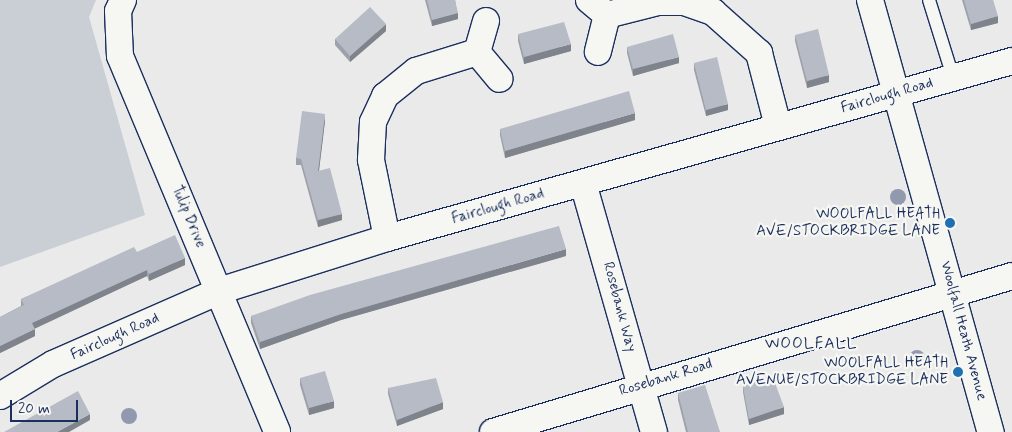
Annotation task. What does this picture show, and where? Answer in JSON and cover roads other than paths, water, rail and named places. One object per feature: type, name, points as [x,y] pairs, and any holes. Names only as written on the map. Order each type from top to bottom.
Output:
[{"type":"street","name":"Tulip Drive","points":[[123,0],[118,11],[120,56],[276,432]]},
{"type":"street","name":"Woolfall Heath Avenue","points":[[870,0],[895,94],[954,293],[990,432]]},
{"type":"street","points":[[598,52],[598,8],[658,2],[684,2],[713,12],[759,54],[778,126]]},
{"type":"street","points":[[477,52],[486,21]]},
{"type":"street","points":[[477,52],[500,79]]},
{"type":"street","points":[[387,238],[370,160],[373,122],[385,96],[416,71],[477,52]]},
{"type":"street","name":"Fairclough Road","points":[[0,396],[53,364],[219,291],[387,238],[953,76],[1012,61]]},
{"type":"street","name":"Rosebank Way","points":[[583,183],[654,432]]},
{"type":"street","name":"Rosebank Road","points":[[493,432],[640,385],[1012,276]]},
{"type":"lane","points":[[929,0],[953,76]]},
{"type":"place","name":"WOOLFALL HEATH AVE/STOCKBRIDGE LANE","points":[[950,223]]},
{"type":"place","name":"WOOLFALL HEATH AVENUE/STOCKBRIDGE LANE","points":[[958,372]]},
{"type":"district","name":"WOOLFALL","points":[[811,344]]}]
